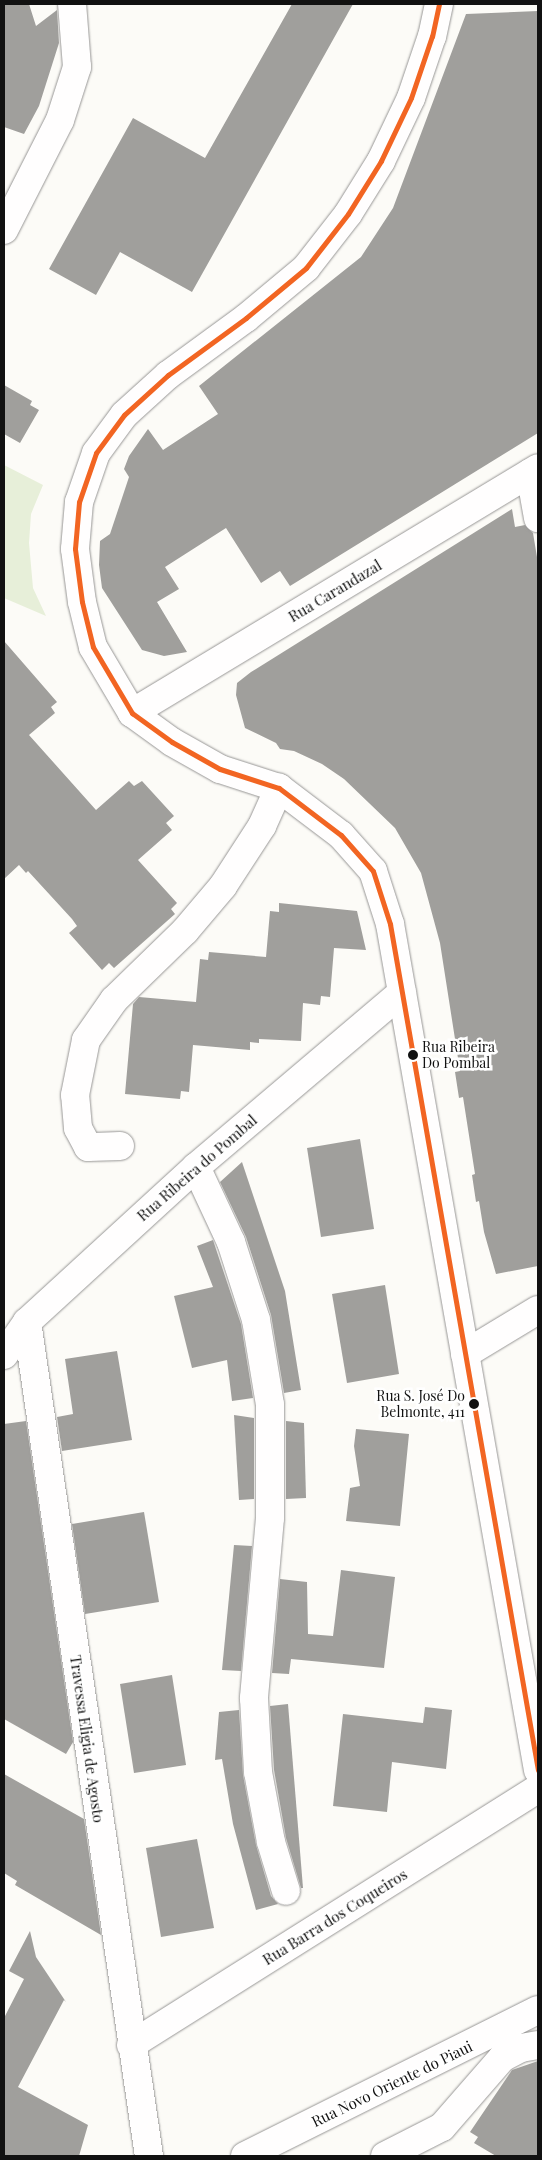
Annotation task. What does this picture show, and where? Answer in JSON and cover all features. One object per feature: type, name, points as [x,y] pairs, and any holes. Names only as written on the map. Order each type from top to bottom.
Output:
[{"type":"street","points":[[4,230],[60,120],[74,76],[76,67],[72,4]]},
{"type":"street","points":[[438,4],[432,36],[411,98],[382,161],[342,221],[306,268],[246,318],[168,375],[124,415],[96,453],[79,502],[75,549],[82,602],[93,647],[132,714],[220,769],[279,788],[342,835],[372,871],[390,924],[538,1770]]},
{"type":"street","points":[[534,470],[538,518]]},
{"type":"street","name":"Rua Carandazal","points":[[132,714],[534,470]]},
{"type":"street","points":[[120,1146],[88,1148],[78,1128],[75,1095],[86,1040],[114,1000],[185,931],[223,886],[262,826],[279,788]]},
{"type":"street","name":"Rua Ribeira do Pombal","points":[[4,1355],[27,1322],[196,1166],[402,992]]},
{"type":"street","points":[[196,1166],[231,1242],[256,1320],[270,1405],[270,1518],[254,1698],[258,1772],[271,1842],[286,1891]]},
{"type":"street","points":[[465,1354],[538,1310]]},
{"type":"street","name":"Travessa Eligia de Agosto","points":[[27,1322],[131,2045],[149,2156]]},
{"type":"street","name":"Rua Barra dos Coqueiros","points":[[131,2045],[538,1789]]},
{"type":"street","name":"Rua Novo Oriente do Piaui","points":[[245,2156],[538,2010]]},
{"type":"street","points":[[385,2156],[442,2127],[502,2058],[521,2048],[538,2045]]},
{"type":"green space","points":[[4,465],[43,485],[31,514],[29,543],[33,588],[46,616],[4,598]]},
{"type":"building","points":[[4,4],[29,4],[36,26],[57,10],[59,43],[39,106],[24,134],[4,127]]},
{"type":"building","points":[[292,4],[353,4],[192,292],[120,252],[96,295],[49,269],[133,118],[205,158]]},
{"type":"building","points":[[538,11],[538,433],[290,586],[280,571],[261,583],[226,528],[165,567],[179,589],[157,602],[187,652],[164,656],[142,650],[102,588],[99,565],[100,541],[110,534],[129,477],[124,469],[129,456],[148,429],[163,450],[218,414],[199,386],[361,257],[393,208],[466,14]]},
{"type":"building","points":[[4,385],[32,401],[30,405],[39,410],[20,443],[4,434]]},
{"type":"building","points":[[512,509],[515,527],[525,525],[533,533],[538,563],[538,1266],[496,1274],[484,1232],[479,1201],[476,1202],[472,1175],[475,1174],[463,1097],[459,1098],[455,1072],[460,1071],[440,943],[421,873],[395,828],[344,779],[322,764],[294,751],[280,749],[276,743],[245,728],[236,695],[237,683],[251,672]]},
{"type":"building","points":[[4,641],[57,702],[51,707],[55,713],[29,735],[96,810],[129,781],[134,786],[142,781],[174,816],[166,823],[172,830],[138,860],[177,903],[171,909],[175,914],[114,968],[109,963],[102,970],[69,933],[77,926],[28,871],[26,873],[19,865],[4,879]]},
{"type":"building","points":[[279,903],[357,911],[366,950],[334,948],[330,997],[321,996],[320,1005],[303,1003],[301,1041],[259,1039],[259,1043],[250,1042],[250,1050],[193,1045],[189,1092],[181,1091],[180,1099],[125,1094],[133,1004],[139,997],[196,1002],[200,959],[208,960],[209,952],[266,957],[270,911],[279,912]]},
{"type":"building","points":[[360,1139],[374,1229],[321,1237],[307,1148]]},
{"type":"building","points":[[242,1162],[285,1291],[301,1390],[284,1393],[271,1315],[246,1237],[220,1182]]},
{"type":"building","points":[[213,1240],[241,1324],[253,1398],[232,1401],[227,1360],[192,1368],[174,1296],[213,1287],[197,1246]]},
{"type":"building","points":[[385,1285],[399,1374],[347,1383],[332,1294]]},
{"type":"building","points":[[117,1351],[132,1440],[62,1451],[57,1417],[73,1414],[65,1359]]},
{"type":"building","points":[[234,1415],[254,1418],[254,1499],[239,1500]]},
{"type":"building","points":[[26,1421],[73,1742],[66,1754],[4,1719],[4,1424]]},
{"type":"building","points":[[286,1421],[304,1423],[306,1498],[286,1499]]},
{"type":"building","points":[[356,1429],[409,1434],[400,1526],[346,1521],[350,1488],[360,1486],[354,1446]]},
{"type":"building","points":[[144,1512],[159,1602],[85,1614],[72,1524]]},
{"type":"building","points":[[234,1545],[252,1546],[241,1671],[222,1670]]},
{"type":"building","points":[[341,1570],[395,1577],[384,1668],[291,1659],[289,1674],[272,1673],[280,1579],[307,1582],[308,1634],[333,1636]]},
{"type":"building","points":[[172,1675],[186,1765],[134,1773],[120,1684]]},
{"type":"building","points":[[288,1704],[303,1888],[301,1888],[286,1838],[274,1770],[270,1706]]},
{"type":"building","points":[[425,1707],[452,1710],[446,1769],[392,1762],[387,1812],[333,1806],[343,1714],[423,1723]]},
{"type":"building","points":[[239,1710],[243,1775],[256,1845],[271,1896],[278,1904],[256,1910],[233,1824],[222,1759],[215,1760],[219,1712]]},
{"type":"building","points":[[4,1774],[84,1819],[101,1935],[15,1885],[17,1881],[4,1873]]},
{"type":"building","points":[[197,1839],[214,1928],[161,1937],[146,1848]]},
{"type":"building","points":[[30,1931],[36,1957],[66,2002],[64,2000],[18,2087],[88,2125],[79,2156],[4,2156],[4,2018],[24,1979],[9,1971]]},
{"type":"building","points":[[538,2061],[538,2156],[496,2156],[474,2143],[478,2137],[470,2132],[512,2070]]},
{"type":"transit line","points":[[439,4],[432,36],[411,98],[381,161],[348,214],[306,268],[246,318],[168,375],[124,415],[96,453],[79,502],[75,549],[82,602],[93,647],[132,713],[172,742],[220,769],[279,788],[341,835],[373,871],[390,924],[538,1770]]},
{"type":"place","name":"Rua Ribeira Do Pombal","points":[[413,1055]]},
{"type":"place","name":"Rua S. José Do Belmonte, 411","points":[[474,1404]]}]
